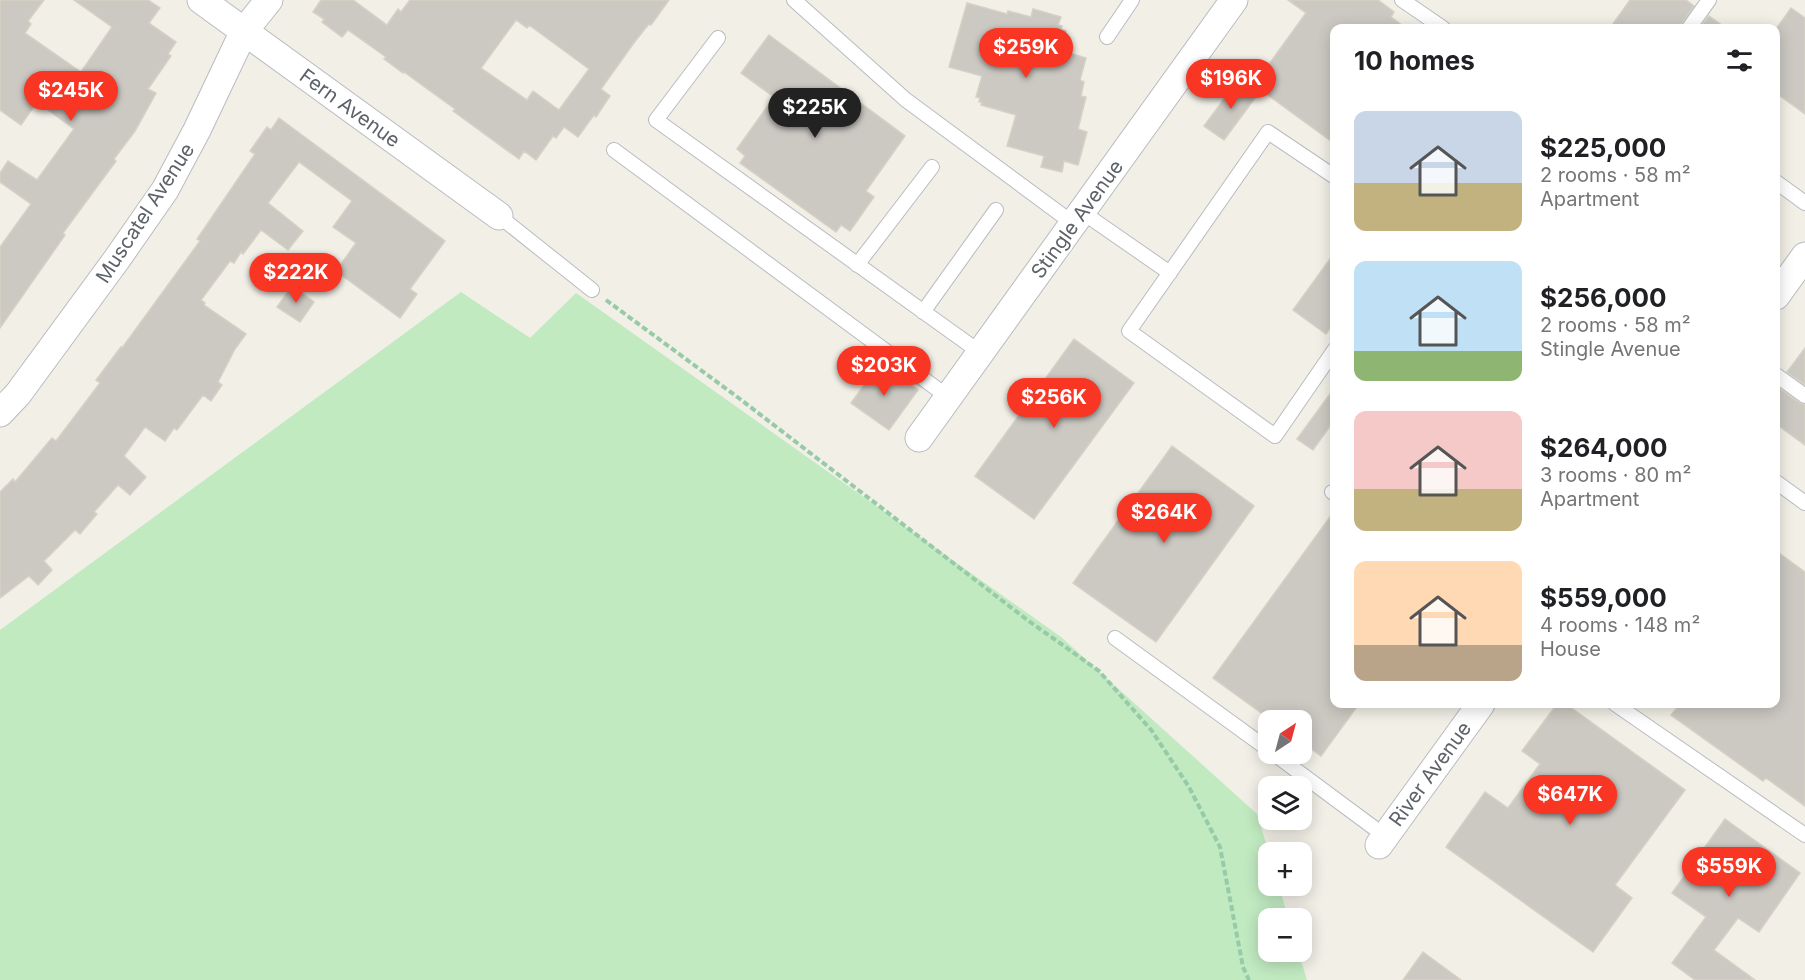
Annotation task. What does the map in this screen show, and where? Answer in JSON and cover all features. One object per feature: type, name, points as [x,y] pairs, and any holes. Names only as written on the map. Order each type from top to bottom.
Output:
[{"type":"street","name":"Fern Avenue","points":[[201,0],[499,216]]},
{"type":"street","name":"Muscatel Avenue","points":[[0,413],[18,394],[165,190],[197,130],[244,31],[269,0]]},
{"type":"street","name":"Stingle Avenue","points":[[919,438],[1234,0]]},
{"type":"street","points":[[1780,290],[1805,256]]},
{"type":"street","name":"River Avenue","points":[[1382,840],[1478,708]]},
{"type":"lane","points":[[794,0],[906,100],[1078,218],[1170,273]]},
{"type":"lane","points":[[1107,37],[1132,0]]},
{"type":"lane","points":[[1402,0],[1437,24]]},
{"type":"lane","points":[[1692,24],[1709,0]]},
{"type":"lane","points":[[718,38],[656,120],[981,353]]},
{"type":"lane","points":[[1330,174],[1268,132],[1129,331],[1275,436],[1330,355]]},
{"type":"lane","points":[[614,150],[948,397]]},
{"type":"lane","points":[[857,265],[932,167]]},
{"type":"lane","points":[[1780,185],[1805,203]]},
{"type":"lane","points":[[922,312],[996,210]]},
{"type":"lane","points":[[499,216],[592,290]]},
{"type":"lane","points":[[1780,378],[1805,396]]},
{"type":"lane","points":[[1780,485],[1805,503]]},
{"type":"lane","points":[[1115,638],[1258,742]]},
{"type":"lane","points":[[1621,708],[1805,835]]},
{"type":"lane","points":[[1287,764],[1382,840]]},
{"type":"path","points":[[592,290],[740,399],[1026,619],[1099,671],[1152,731],[1189,787],[1220,847],[1243,967],[1249,980]]},
{"type":"green space","points":[[461,292],[530,338],[576,293],[1061,637],[1257,814],[1258,830],[1262,830],[1266,842],[1258,842],[1258,896],[1282,896],[1285,908],[1258,908],[1258,962],[1301,962],[1307,980],[0,980],[0,630]]},
{"type":"building","points":[[0,0],[44,0],[28,21],[31,24],[25,33],[81,72],[112,27],[74,0],[148,0],[160,8],[149,23],[176,42],[168,54],[171,56],[148,89],[156,93],[135,131],[0,328],[0,247],[31,204],[0,182],[0,173],[8,161],[37,180],[74,129],[37,102],[21,125],[0,110]]},
{"type":"building","points":[[321,0],[353,0],[387,25],[398,9],[401,12],[410,0],[669,0],[651,25],[649,24],[636,40],[601,89],[610,96],[596,117],[594,115],[578,137],[564,127],[556,138],[553,136],[536,160],[524,151],[519,159],[453,111],[455,109],[384,59],[386,57],[348,30],[342,37],[322,22],[324,19],[313,12]],"holes":[[[516,20],[527,28],[529,25],[589,69],[559,110],[533,91],[527,100],[481,68]]]},
{"type":"building","points":[[1288,0],[1378,0],[1394,12],[1391,17],[1401,24],[1330,24],[1330,140],[1254,85],[1306,13]]},
{"type":"building","points":[[1630,0],[1686,0],[1694,6],[1682,24],[1613,24]]},
{"type":"building","points":[[967,3],[1007,14],[1008,11],[1031,17],[1033,9],[1061,17],[1058,25],[1066,31],[1060,50],[1086,58],[1080,80],[1084,82],[1081,96],[1086,97],[1078,129],[1087,132],[1078,165],[1064,161],[1062,172],[1041,167],[1044,156],[1007,146],[1016,115],[981,105],[980,98],[976,97],[982,76],[949,67]]},
{"type":"building","points":[[1791,8],[1805,18],[1805,114],[1780,96],[1780,24]]},
{"type":"building","points":[[1709,16],[1720,24],[1703,24]]},
{"type":"building","points":[[769,35],[905,136],[866,191],[874,197],[850,231],[841,225],[836,232],[740,163],[745,156],[737,149],[774,97],[741,73]]},
{"type":"building","points":[[1238,80],[1258,94],[1224,140],[1204,126]]},
{"type":"building","points":[[279,118],[445,241],[410,289],[417,294],[400,318],[336,271],[356,243],[333,227],[352,201],[299,162],[268,203],[303,231],[288,250],[261,230],[234,263],[230,261],[201,300],[205,303],[204,305],[246,334],[235,349],[218,382],[222,385],[211,401],[203,395],[177,430],[174,428],[165,441],[145,427],[124,456],[146,477],[130,495],[118,485],[94,512],[97,514],[80,534],[75,530],[44,561],[52,570],[38,585],[29,576],[0,598],[0,492],[13,479],[15,482],[52,438],[56,441],[100,383],[96,380],[200,241],[197,239],[255,154],[250,151],[267,127],[271,130]]},
{"type":"building","points":[[1330,259],[1330,328],[1326,334],[1293,310]]},
{"type":"building","points":[[292,286],[314,302],[300,322],[277,307]]},
{"type":"building","points":[[1074,339],[1134,383],[1034,519],[975,476]]},
{"type":"building","points":[[1805,348],[1805,385],[1787,372]]},
{"type":"building","points":[[880,363],[918,390],[889,430],[851,403]]},
{"type":"building","points":[[1780,389],[1805,405],[1805,445],[1780,427]]},
{"type":"building","points":[[1330,394],[1330,426],[1313,450],[1297,439]]},
{"type":"building","points":[[1172,446],[1254,506],[1156,642],[1073,583]]},
{"type":"building","points":[[1330,517],[1330,708],[1356,708],[1321,756],[1312,749],[1312,710],[1258,711],[1213,678]]},
{"type":"building","points":[[1780,554],[1805,572],[1805,806],[1766,778],[1763,781],[1671,715],[1677,708],[1780,708]]},
{"type":"building","points":[[1554,708],[1572,708],[1685,790],[1615,885],[1632,898],[1593,952],[1446,847],[1485,792],[1508,808],[1540,764],[1522,751]]},
{"type":"building","points":[[1725,819],[1800,873],[1759,932],[1738,918],[1714,950],[1755,980],[1695,980],[1672,963],[1706,917],[1672,893]]},
{"type":"building","points":[[1423,952],[1461,980],[1403,980]]}]
